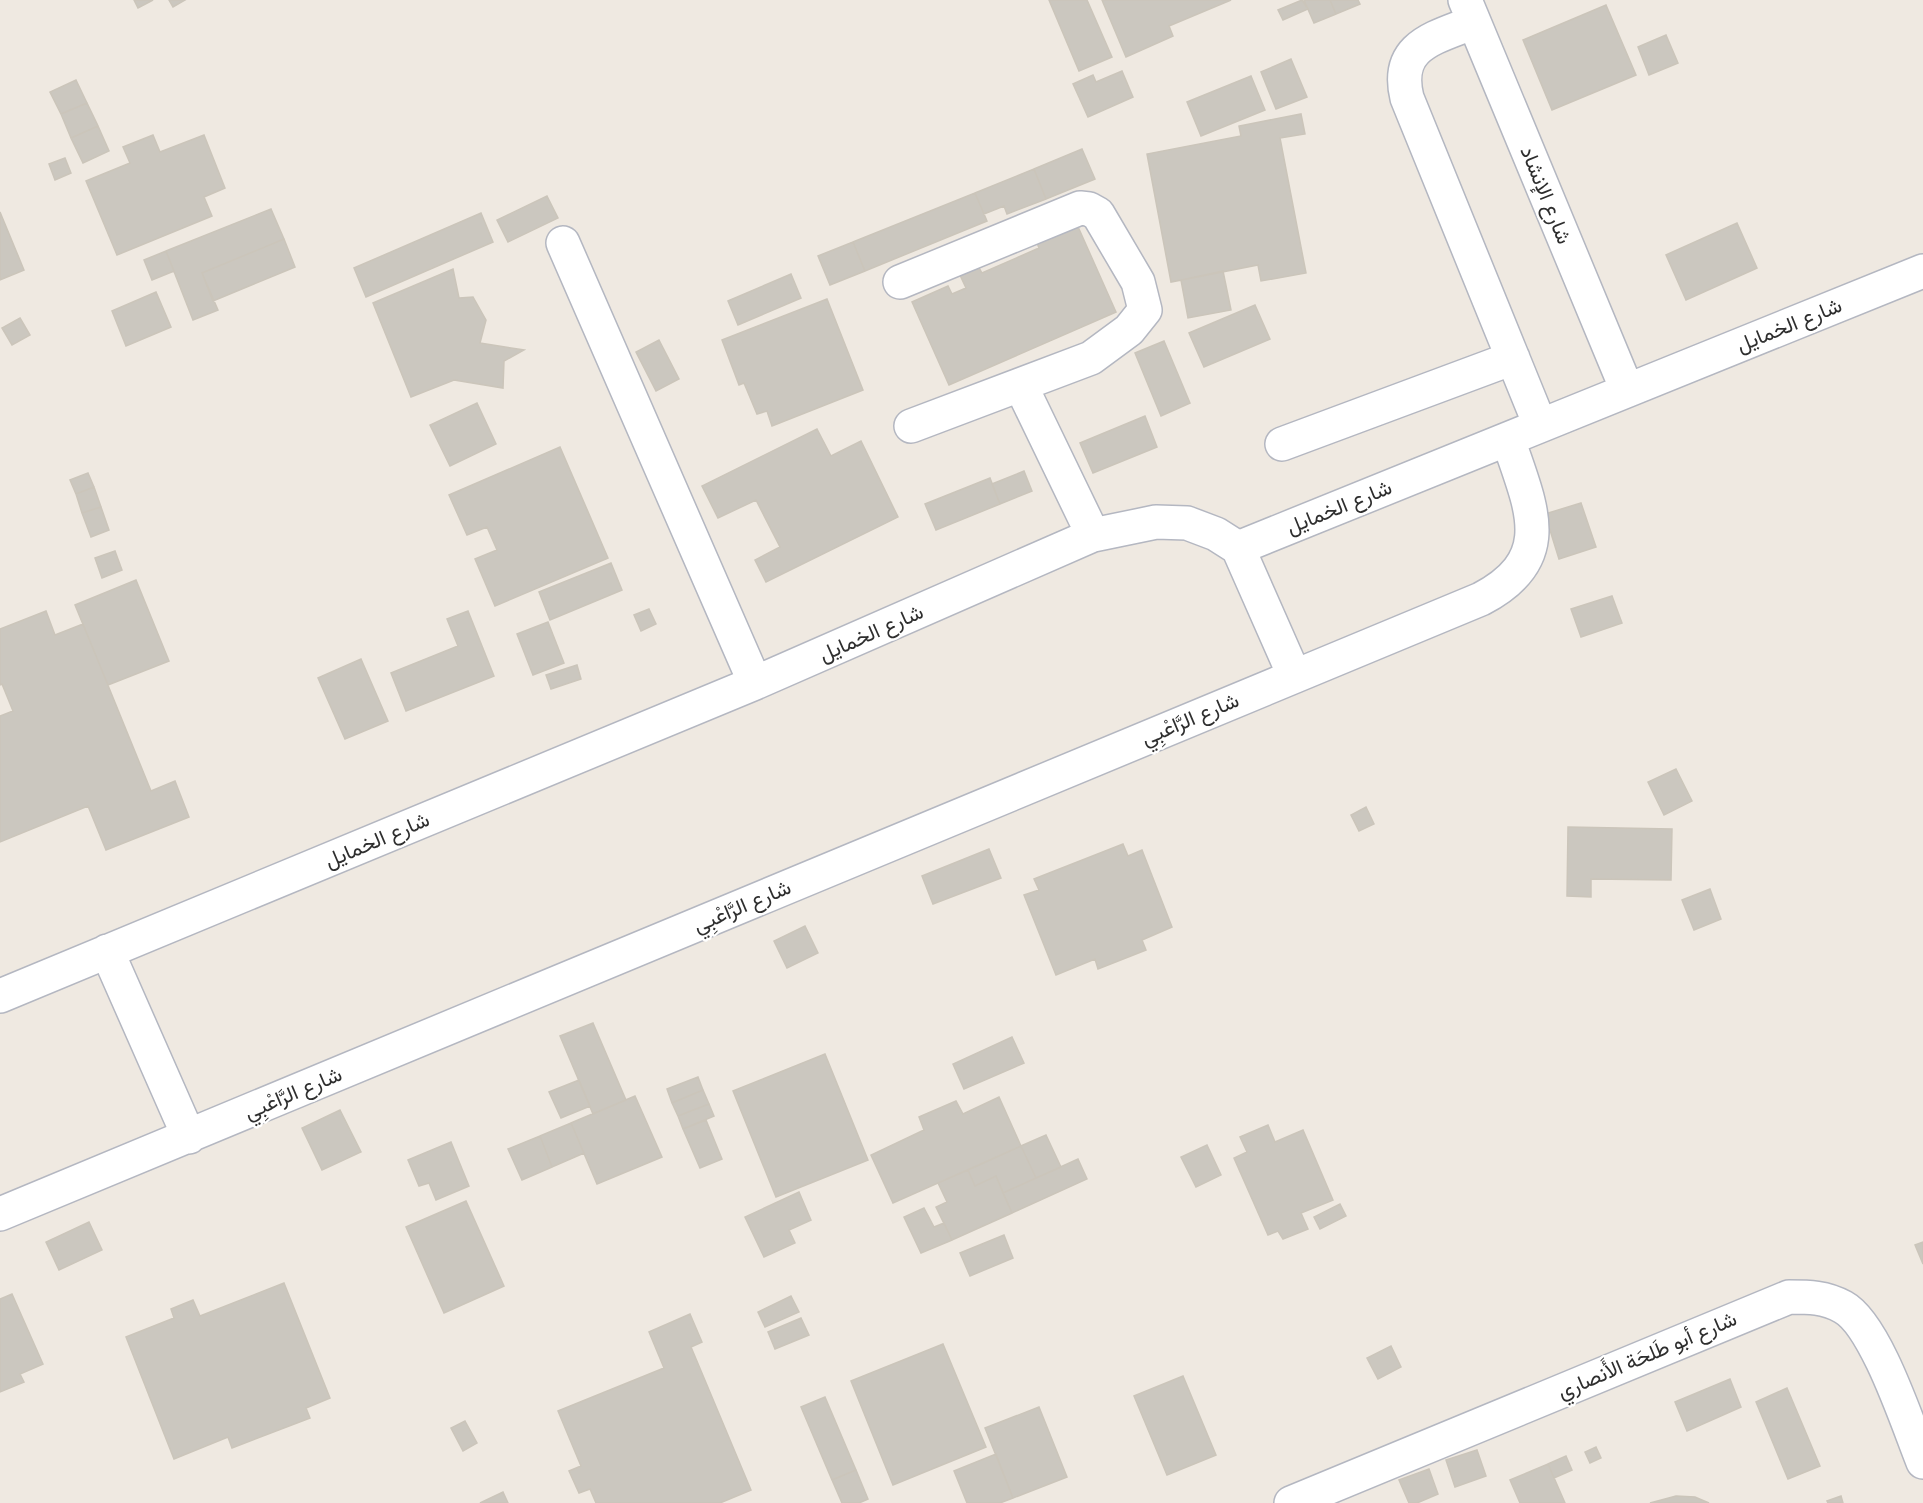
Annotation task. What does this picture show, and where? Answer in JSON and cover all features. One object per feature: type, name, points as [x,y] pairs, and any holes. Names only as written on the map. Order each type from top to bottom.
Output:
[{"type":"street","points":[[1470,11],[1424,42],[1412,53],[1405,67],[1403,82],[1411,108],[1540,425]]},
{"type":"street","name":"شارع الإنشاد","points":[[1470,11],[1627,390]]},
{"type":"street","points":[[900,282],[1080,208],[1089,209],[1098,214],[1138,282],[1145,310],[1129,330],[1091,358],[911,426]]},
{"type":"street","points":[[563,243],[755,683]]},
{"type":"street","name":"شارع الخمايل","points":[[0,996],[755,683],[1093,535],[1156,522],[1187,523],[1216,534],[1238,548],[1923,271]]},
{"type":"street","points":[[1281,444],[1513,358]]},
{"type":"street","points":[[1021,386],[1093,535]]},
{"type":"street","name":"شارع الرَّاعْبِي","points":[[0,1214],[1481,599],[1504,587],[1522,567],[1532,542],[1533,517],[1508,439]]},
{"type":"street","points":[[1238,548],[1294,675]]},
{"type":"street","points":[[107,951],[189,1137]]},
{"type":"street","name":"شارع أبو طَلحَة الأَنصاري","points":[[1291,1503],[1789,1297],[1818,1297],[1827,1300],[1845,1308],[1866,1327],[1923,1462]]},
{"type":"building","points":[[134,0],[153,0],[138,8]]},
{"type":"building","points":[[169,0],[185,0],[173,7]]},
{"type":"building","points":[[1049,0],[1087,0],[1112,57],[1079,71]]},
{"type":"building","points":[[1102,0],[1231,0],[1169,26],[1173,36],[1126,57]]},
{"type":"building","points":[[1302,0],[1308,9],[1283,20],[1278,10]]},
{"type":"building","points":[[1304,0],[1330,0],[1336,14],[1314,23]]},
{"type":"building","points":[[1330,0],[1358,0],[1360,4],[1336,14]]},
{"type":"building","points":[[1606,5],[1636,75],[1552,110],[1523,40]]},
{"type":"building","points":[[1666,35],[1678,63],[1649,75],[1638,47]]},
{"type":"building","points":[[1291,59],[1307,97],[1276,109],[1261,72]]},
{"type":"building","points":[[1122,71],[1133,97],[1088,117],[1073,84],[1093,75],[1096,82]]},
{"type":"building","points":[[1251,76],[1265,110],[1201,136],[1187,102]]},
{"type":"building","points":[[76,80],[87,103],[61,114],[50,92]]},
{"type":"building","points":[[87,103],[98,126],[71,138],[61,114]]},
{"type":"building","points":[[1301,114],[1305,134],[1280,138],[1306,273],[1261,281],[1258,265],[1171,282],[1147,154],[1241,136],[1239,126]]},
{"type":"building","points":[[98,126],[109,151],[83,163],[71,138]]},
{"type":"building","points":[[153,135],[160,152],[204,135],[225,188],[204,197],[212,216],[117,255],[86,181],[130,163],[123,147]]},
{"type":"building","points":[[1082,149],[1095,179],[1046,199],[1034,169]]},
{"type":"building","points":[[65,158],[71,173],[55,180],[49,164]]},
{"type":"building","points":[[1034,169],[1046,199],[1007,214],[1004,206],[984,214],[975,193]]},
{"type":"building","points":[[975,193],[987,221],[865,271],[853,242]]},
{"type":"building","points":[[547,196],[558,218],[508,242],[497,220]]},
{"type":"building","points":[[271,209],[284,239],[202,273],[218,310],[193,320],[166,251]]},
{"type":"building","points":[[0,212],[24,270],[0,280]]},
{"type":"building","points":[[481,213],[493,242],[366,297],[354,268]]},
{"type":"building","points":[[1075,220],[1116,312],[949,385],[912,302],[948,286],[952,294],[966,288],[960,275],[978,266],[982,273],[1039,248],[1035,238]]},
{"type":"building","points":[[1737,223],[1757,268],[1686,300],[1666,255]]},
{"type":"building","points":[[284,239],[295,267],[213,301],[202,273]]},
{"type":"building","points":[[853,242],[865,271],[830,285],[818,256]]},
{"type":"building","points":[[166,251],[174,271],[152,280],[144,260]]},
{"type":"building","points":[[453,269],[459,298],[473,297],[486,320],[480,343],[524,350],[504,361],[503,388],[454,380],[411,397],[373,303]]},
{"type":"building","points":[[1223,271],[1231,310],[1188,318],[1181,280]]},
{"type":"building","points":[[791,274],[801,298],[738,325],[728,301]]},
{"type":"building","points":[[156,292],[171,327],[126,346],[112,311]]},
{"type":"building","points":[[827,299],[863,390],[772,426],[767,411],[757,414],[744,383],[739,385],[722,340]]},
{"type":"building","points":[[1255,305],[1270,339],[1204,367],[1189,333]]},
{"type":"building","points":[[20,318],[30,335],[12,345],[2,328]]},
{"type":"building","points":[[659,340],[679,379],[656,391],[636,352]]},
{"type":"building","points":[[1164,341],[1190,403],[1161,416],[1135,353]]},
{"type":"building","points":[[477,403],[496,444],[450,466],[430,425]]},
{"type":"building","points":[[1145,416],[1157,447],[1093,473],[1080,443]]},
{"type":"building","points":[[817,429],[831,456],[861,441],[898,517],[766,582],[755,560],[780,547],[756,500],[718,518],[702,486]]},
{"type":"building","points":[[560,447],[608,558],[495,606],[475,559],[497,550],[487,527],[467,535],[449,495]]},
{"type":"building","points":[[1024,471],[1032,491],[1000,504],[992,484]]},
{"type":"building","points":[[88,473],[94,487],[76,494],[70,480]]},
{"type":"building","points":[[990,478],[1000,504],[936,530],[925,504]]},
{"type":"building","points":[[94,487],[101,507],[82,513],[76,494]]},
{"type":"building","points":[[1581,503],[1596,547],[1559,559],[1545,514]]},
{"type":"building","points":[[101,507],[109,530],[91,537],[82,513]]},
{"type":"building","points":[[115,551],[122,570],[102,578],[95,558]]},
{"type":"building","points":[[611,563],[622,590],[550,620],[539,592]]},
{"type":"building","points":[[136,580],[169,661],[108,685],[75,605]]},
{"type":"building","points":[[1612,596],[1622,623],[1581,637],[1571,609]]},
{"type":"building","points":[[649,609],[656,624],[641,631],[634,615]]},
{"type":"building","points":[[46,611],[55,635],[83,624],[151,791],[175,781],[189,817],[106,850],[88,806],[0,842],[0,716],[13,711],[2,684],[0,685],[0,629]]},
{"type":"building","points":[[468,611],[494,676],[406,711],[391,673],[458,646],[447,619]]},
{"type":"building","points":[[548,622],[564,663],[533,675],[517,634]]},
{"type":"building","points":[[361,659],[388,721],[345,739],[318,678]]},
{"type":"building","points":[[577,665],[581,679],[551,689],[546,675]]},
{"type":"building","points":[[1676,769],[1692,801],[1664,815],[1648,782]]},
{"type":"building","points":[[1366,807],[1374,824],[1359,831],[1351,815]]},
{"type":"building","points":[[1568,827],[1672,829],[1671,880],[1591,879],[1591,897],[1567,896]]},
{"type":"building","points":[[1123,844],[1128,856],[1142,850],[1172,927],[1142,940],[1146,950],[1098,969],[1095,959],[1056,975],[1024,895],[1039,890],[1034,879]]},
{"type":"building","points":[[989,849],[1001,878],[933,904],[922,876]]},
{"type":"building","points":[[1710,889],[1721,919],[1694,930],[1682,900]]},
{"type":"building","points":[[805,926],[818,953],[787,968],[774,941]]},
{"type":"building","points":[[593,1023],[626,1100],[593,1114],[560,1036]]},
{"type":"building","points":[[1012,1037],[1024,1063],[964,1089],[953,1064]]},
{"type":"building","points":[[825,1054],[868,1160],[776,1197],[733,1091]]},
{"type":"building","points":[[698,1077],[703,1090],[672,1103],[667,1089]]},
{"type":"building","points":[[579,1080],[590,1106],[561,1118],[549,1092]]},
{"type":"building","points":[[703,1090],[709,1104],[678,1116],[672,1103]]},
{"type":"building","points":[[635,1096],[662,1157],[597,1184],[571,1123]]},
{"type":"building","points":[[999,1097],[1021,1146],[893,1203],[871,1155],[924,1130],[919,1117],[956,1101],[963,1114]]},
{"type":"building","points":[[709,1104],[714,1116],[683,1129],[678,1116]]},
{"type":"building","points":[[340,1110],[361,1152],[322,1170],[302,1128]]},
{"type":"building","points":[[706,1120],[722,1159],[700,1168],[683,1129]]},
{"type":"building","points":[[571,1123],[584,1153],[552,1167],[540,1136]]},
{"type":"building","points":[[1268,1125],[1275,1142],[1303,1130],[1333,1200],[1301,1213],[1308,1229],[1283,1239],[1278,1231],[1268,1235],[1234,1158],[1247,1152],[1240,1137]]},
{"type":"building","points":[[1046,1135],[1061,1167],[1036,1178],[1021,1146]]},
{"type":"building","points":[[540,1136],[552,1167],[522,1180],[508,1149]]},
{"type":"building","points":[[451,1142],[469,1186],[436,1200],[429,1183],[419,1186],[408,1160]]},
{"type":"building","points":[[1207,1145],[1221,1175],[1196,1187],[1181,1157]]},
{"type":"building","points":[[1021,1146],[1036,1178],[1003,1193],[996,1176],[975,1186],[968,1170]]},
{"type":"building","points":[[1078,1159],[1087,1179],[1012,1213],[1003,1193]]},
{"type":"building","points":[[968,1170],[975,1186],[996,1176],[1012,1213],[952,1240],[936,1207],[947,1202],[938,1183]]},
{"type":"building","points":[[799,1192],[811,1220],[789,1230],[795,1243],[764,1257],[745,1217]]},
{"type":"building","points":[[466,1201],[504,1286],[444,1313],[406,1227]]},
{"type":"building","points":[[1340,1204],[1346,1216],[1320,1229],[1314,1217]]},
{"type":"building","points":[[924,1208],[934,1227],[944,1223],[952,1240],[921,1253],[904,1217]]},
{"type":"building","points":[[89,1222],[102,1250],[59,1270],[46,1242]]},
{"type":"building","points":[[1004,1235],[1013,1258],[970,1276],[960,1253]]},
{"type":"building","points":[[1923,1242],[1923,1264],[1915,1245]]},
{"type":"building","points":[[284,1283],[330,1398],[306,1408],[310,1418],[232,1448],[228,1437],[174,1459],[126,1337],[174,1318],[171,1309],[193,1300],[200,1316]]},
{"type":"building","points":[[12,1294],[43,1364],[20,1374],[24,1382],[0,1392],[0,1299]]},
{"type":"building","points":[[791,1296],[799,1312],[765,1327],[758,1312]]},
{"type":"building","points":[[690,1314],[702,1342],[691,1347],[751,1490],[720,1503],[596,1503],[590,1489],[579,1493],[569,1471],[581,1466],[558,1411],[664,1368],[649,1332]]},
{"type":"building","points":[[801,1318],[809,1335],[775,1349],[768,1332]]},
{"type":"building","points":[[943,1344],[986,1447],[893,1485],[851,1381]]},
{"type":"building","points":[[1391,1346],[1401,1367],[1378,1379],[1367,1358]]},
{"type":"building","points":[[1183,1376],[1216,1455],[1167,1475],[1134,1396]]},
{"type":"building","points":[[1730,1379],[1741,1407],[1687,1431],[1675,1402]]},
{"type":"building","points":[[1787,1388],[1820,1466],[1788,1479],[1756,1402]]},
{"type":"building","points":[[825,1397],[856,1470],[832,1480],[801,1407]]},
{"type":"building","points":[[1039,1407],[1067,1477],[1013,1498],[985,1428]]},
{"type":"building","points":[[465,1421],[477,1443],[463,1451],[451,1428]]},
{"type":"building","points":[[1596,1447],[1601,1458],[1590,1463],[1585,1452]]},
{"type":"building","points":[[1477,1450],[1486,1476],[1455,1487],[1446,1460]]},
{"type":"building","points":[[996,1454],[1013,1498],[1000,1503],[967,1503],[954,1471]]},
{"type":"building","points":[[1566,1456],[1572,1470],[1554,1478],[1548,1464]]},
{"type":"building","points":[[1548,1464],[1565,1503],[1520,1503],[1510,1480]]},
{"type":"building","points":[[1429,1469],[1438,1494],[1417,1503],[1409,1503],[1399,1480]]},
{"type":"building","points":[[856,1470],[868,1499],[859,1503],[842,1503],[832,1480]]},
{"type":"building","points":[[503,1492],[508,1503],[480,1503]]},
{"type":"building","points":[[1676,1496],[1695,1497],[1709,1503],[1650,1503]]},
{"type":"building","points":[[1841,1496],[1843,1503],[1828,1503],[1827,1501]]}]
